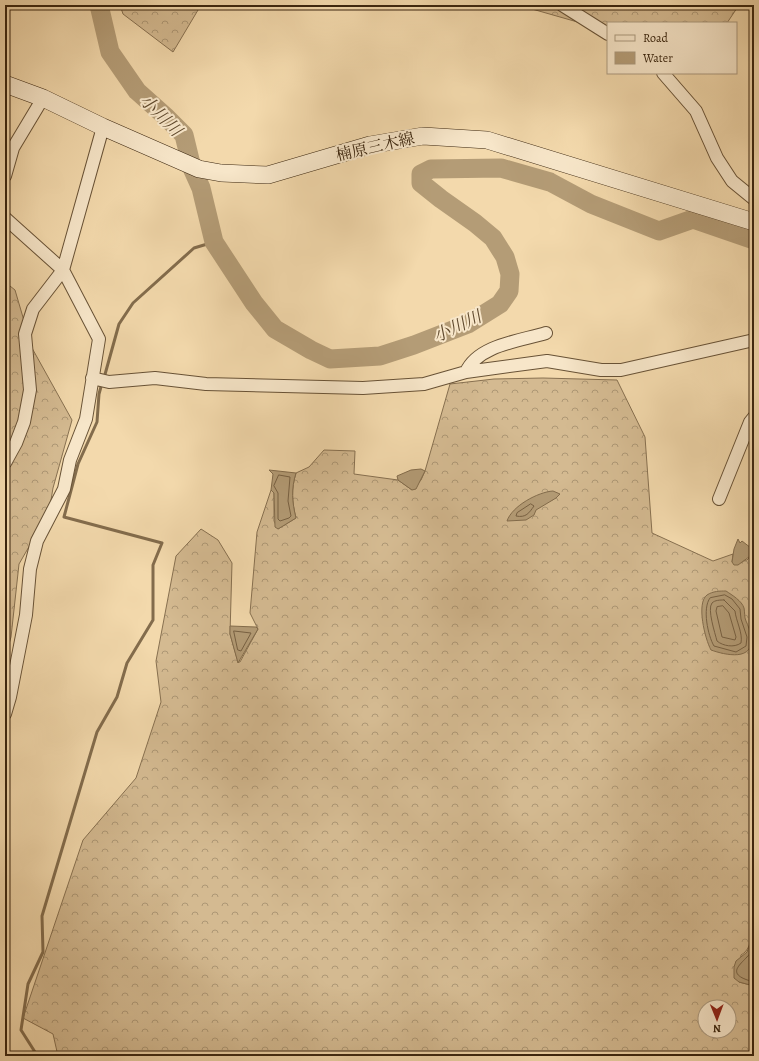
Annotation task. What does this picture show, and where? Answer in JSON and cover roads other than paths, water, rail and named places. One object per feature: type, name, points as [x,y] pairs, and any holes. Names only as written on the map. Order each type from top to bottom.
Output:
[{"type":"main road","name":"楠原三木線","points":[[5,84],[43,98],[103,127],[199,169],[221,173],[268,175],[370,145],[423,136],[487,140],[754,222]]},
{"type":"street","points":[[562,5],[607,33]]},
{"type":"street","points":[[664,74],[696,111],[716,158],[732,181],[754,199]]},
{"type":"street","points":[[5,176],[9,147],[43,98]]},
{"type":"street","points":[[5,462],[16,443],[24,422],[30,390],[25,334],[33,309],[63,270],[103,127]]},
{"type":"street","points":[[5,218],[63,270],[99,339],[86,419],[70,460],[64,489],[38,542],[30,569],[26,615],[10,697],[5,714]]},
{"type":"street","points":[[466,372],[470,363],[484,351],[546,333]]},
{"type":"street","points":[[92,378],[109,382],[155,378],[206,384],[363,388],[424,384],[466,372],[547,362],[601,370],[621,370],[754,340]]},
{"type":"street","points":[[719,499],[750,422],[754,416]]},
{"type":"water","points":[[421,469],[425,471],[416,489],[412,490],[398,480],[397,476],[411,470]]},
{"type":"water","points":[[269,470],[296,473],[293,485],[293,496],[296,518],[278,529],[275,527],[274,493],[271,490],[273,474]]},
{"type":"water","points":[[553,491],[560,494],[536,510],[534,515],[526,520],[507,521],[514,510],[526,501],[540,494]]},
{"type":"water","points":[[738,539],[740,543],[742,541],[751,548],[753,554],[738,565],[734,565],[732,562],[734,549]]},
{"type":"water","points":[[726,591],[743,605],[745,619],[751,636],[751,644],[748,650],[738,655],[724,654],[711,650],[704,630],[702,605],[704,599],[707,595],[714,592]]},
{"type":"water","points":[[230,626],[256,627],[258,629],[238,663],[230,634]]},
{"type":"water","points":[[754,937],[754,986],[739,982],[734,978],[734,967],[736,961],[747,952]]},
{"type":"waterway","name":"小川川","points":[[99,5],[110,52],[137,91],[184,135],[192,168],[201,188],[214,242],[254,303],[275,329],[330,359],[380,356],[414,345],[468,324],[500,304],[509,291],[510,274],[505,257],[493,238],[421,183],[421,174],[431,169],[501,168],[550,182],[591,204],[659,231],[693,219],[754,240]]},
{"type":"waterway","points":[[104,378],[119,324],[133,303],[194,248],[214,242]]},
{"type":"waterway","points":[[31,1056],[35,1052],[21,1030],[28,984],[43,952],[42,916],[97,732],[117,697],[127,663],[153,620],[153,565],[162,543],[64,517],[78,464],[97,422],[99,394],[102,383]]}]
